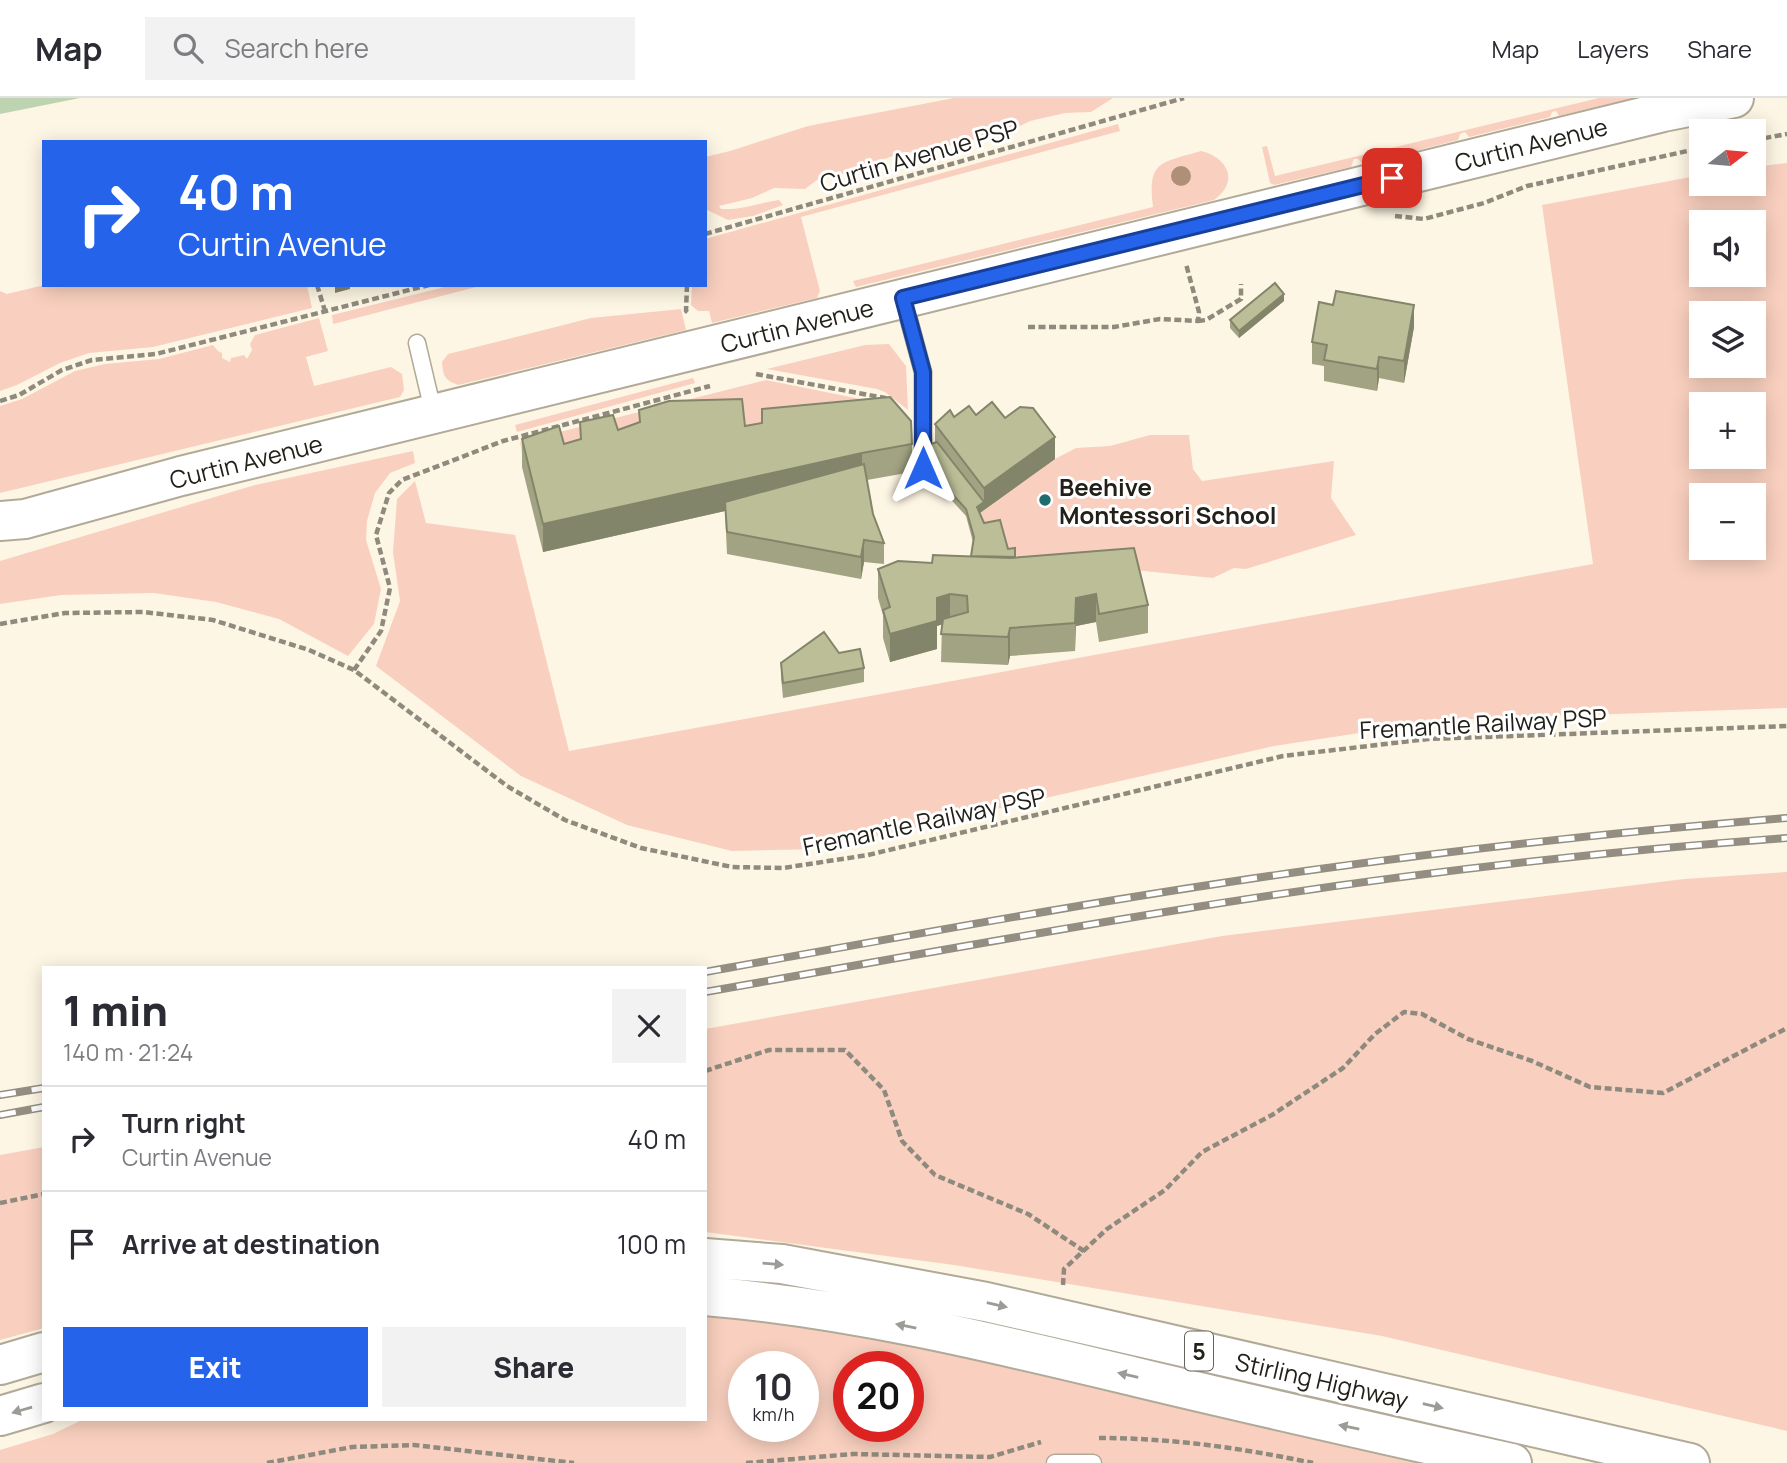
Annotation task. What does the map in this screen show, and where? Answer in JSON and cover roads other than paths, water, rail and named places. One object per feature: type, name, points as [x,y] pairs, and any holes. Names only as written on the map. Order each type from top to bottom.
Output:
[{"type":"main road","name":"Curtin Avenue","points":[[8,524],[181,476],[1636,119],[1734,98]]},
{"type":"main road","name":"Stirling Highway","points":[[707,1258],[782,1264],[986,1302],[1690,1463]]},
{"type":"main road","name":"Stirling Highway","points":[[707,1296],[776,1302],[981,1340],[1304,1417],[1512,1463]]},
{"type":"main road","points":[[0,1365],[42,1353]]},
{"type":"main road","points":[[0,1416],[42,1405]]},
{"type":"lane","points":[[903,298],[923,372],[923,468]]},
{"type":"lane","points":[[417,343],[434,415]]},
{"type":"lane","points":[[1055,1463],[1093,1463]]},
{"type":"railway","points":[[707,972],[1084,905],[1312,870],[1549,841],[1787,818]]},
{"type":"railway","points":[[707,992],[1320,888],[1553,859],[1787,838]]},
{"type":"railway","points":[[0,1095],[42,1088]]},
{"type":"railway","points":[[0,1115],[42,1107]]},
{"type":"place","name":"Beehive Montessori School","points":[[1045,500]]}]
